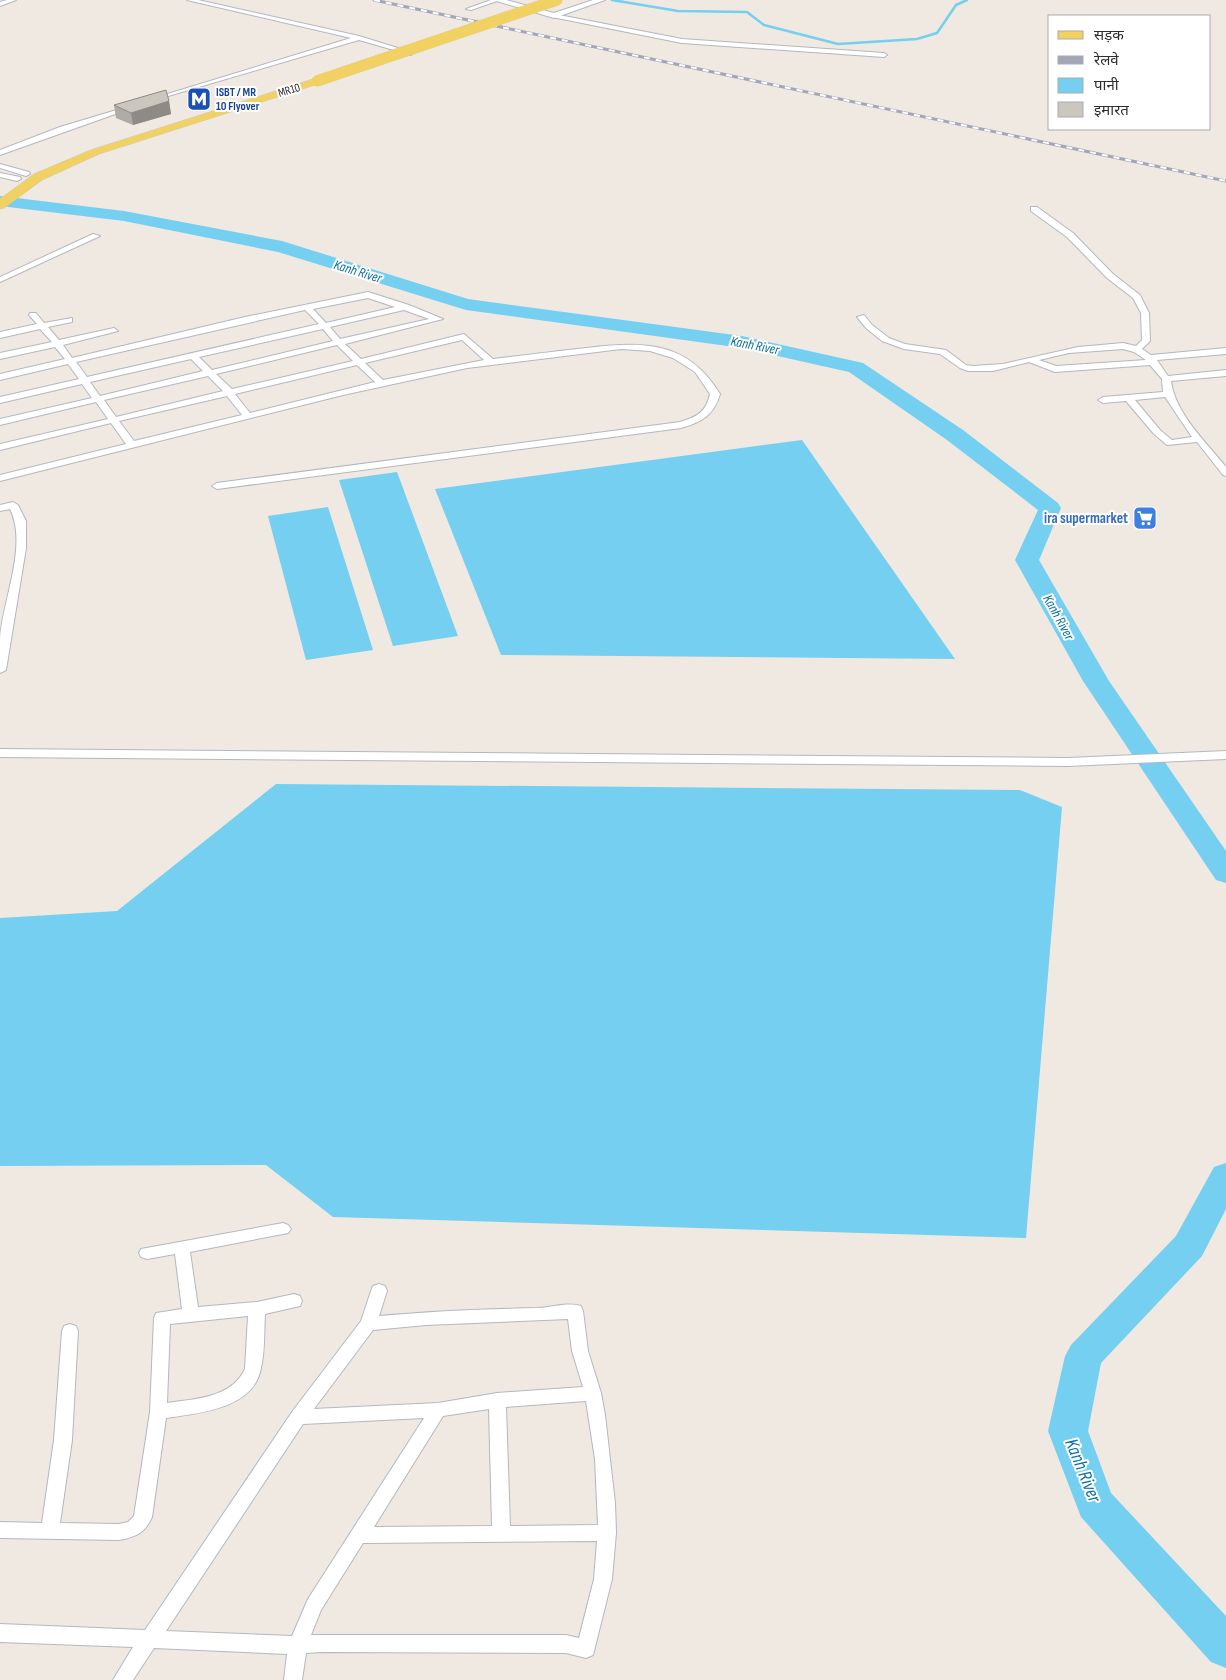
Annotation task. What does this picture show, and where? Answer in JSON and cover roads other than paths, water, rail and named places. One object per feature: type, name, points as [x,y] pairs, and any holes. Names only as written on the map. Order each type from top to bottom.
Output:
[{"type":"main road","name":"MR10","points":[[313,80],[536,0]]},
{"type":"main road","name":"MR10","points":[[0,205],[12,182],[56,168],[96,152],[557,0]]},
{"type":"street","points":[[0,4],[13,0]]},
{"type":"street","points":[[190,0],[359,38],[411,53]]},
{"type":"street","points":[[469,9],[497,0],[554,16],[682,41],[884,55]]},
{"type":"street","points":[[554,16],[601,0]]},
{"type":"street","points":[[148,102],[359,38]]},
{"type":"street","points":[[0,153],[63,129],[139,105]]},
{"type":"street","points":[[0,166],[12,182]]},
{"type":"street","points":[[1034,209],[1070,235],[1110,276],[1137,297],[1145,313],[1146,341],[1137,350]]},
{"type":"street","points":[[0,280],[96,236]]},
{"type":"street","points":[[0,377],[245,320],[368,295],[438,319],[0,422]]},
{"type":"street","points":[[0,400],[406,307]]},
{"type":"street","points":[[307,308],[338,342],[382,384]]},
{"type":"street","points":[[33,315],[57,344],[132,445]]},
{"type":"street","points":[[862,317],[870,329],[887,341],[907,347],[947,353],[960,366],[965,368],[991,369],[1067,351],[1123,346],[1137,350],[1152,360],[1166,379],[1168,394],[1199,439],[1226,473]]},
{"type":"street","points":[[0,335],[69,320]]},
{"type":"street","points":[[0,356],[114,331]]},
{"type":"street","points":[[0,447],[464,337],[491,362]]},
{"type":"street","points":[[0,478],[382,384],[491,362],[621,346],[645,346],[668,352],[694,365],[708,378],[715,394],[708,414],[700,419],[681,425],[217,486]]},
{"type":"street","points":[[1030,360],[1055,369],[1226,351]]},
{"type":"street","points":[[192,355],[230,392],[248,416]]},
{"type":"street","points":[[1166,379],[1226,373]]},
{"type":"street","points":[[1103,400],[1168,394]]},
{"type":"street","points":[[1129,398],[1157,432],[1170,443],[1199,439]]},
{"type":"street","points":[[0,508],[13,505],[21,521],[21,548],[0,670]]},
{"type":"street","points":[[0,752],[1068,762],[1226,755]]},
{"type":"street","points":[[147,1253],[283,1229]]},
{"type":"street","points":[[182,1247],[191,1314]]},
{"type":"street","points":[[122,1680],[298,1416],[368,1324],[379,1291]]},
{"type":"street","points":[[0,1530],[119,1532],[131,1530],[140,1524],[143,1518],[158,1412],[162,1318],[257,1309],[294,1301]]},
{"type":"street","points":[[158,1412],[220,1400],[245,1385],[251,1377],[253,1370],[257,1309]]},
{"type":"street","points":[[0,1633],[298,1646],[321,1642],[566,1644],[586,1648],[604,1572],[607,1533],[602,1445],[592,1393],[580,1351],[575,1311],[550,1314],[426,1318],[368,1324]]},
{"type":"street","points":[[50,1531],[62,1440],[70,1332]]},
{"type":"street","points":[[298,1416],[438,1410],[497,1400],[592,1393]]},
{"type":"street","points":[[497,1400],[501,1533]]},
{"type":"street","points":[[293,1680],[298,1646],[314,1605],[357,1534],[438,1410]]},
{"type":"street","points":[[357,1534],[607,1533]]},
{"type":"water","points":[[802,440],[955,659],[501,655],[435,489]]},
{"type":"water","points":[[397,472],[458,636],[393,646],[339,480]]},
{"type":"water","points":[[328,507],[373,650],[306,660],[268,516]]},
{"type":"water","points":[[276,784],[1020,790],[1062,807],[1026,1238],[333,1217],[266,1165],[0,1166],[0,918],[117,911]]},
{"type":"waterway","points":[[612,0],[678,11],[747,12],[764,25],[838,44],[917,39],[937,33],[956,5],[967,0]]},
{"type":"waterway","name":"Kanh River","points":[[0,201],[124,216],[282,247],[466,304],[742,342],[856,367],[955,435],[1050,508],[1027,560],[1096,681],[1226,873]]},
{"type":"waterway","name":"Kanh River","points":[[1226,1176],[1189,1246],[1084,1356],[1068,1431],[1095,1504],[1226,1647]]},
{"type":"railway","points":[[374,0],[1226,181]]},
{"type":"place","name":"ISBT / MR 10 Flyover","points":[[199,99]]},
{"type":"place","name":"ira supermarket","points":[[1145,518]]}]
